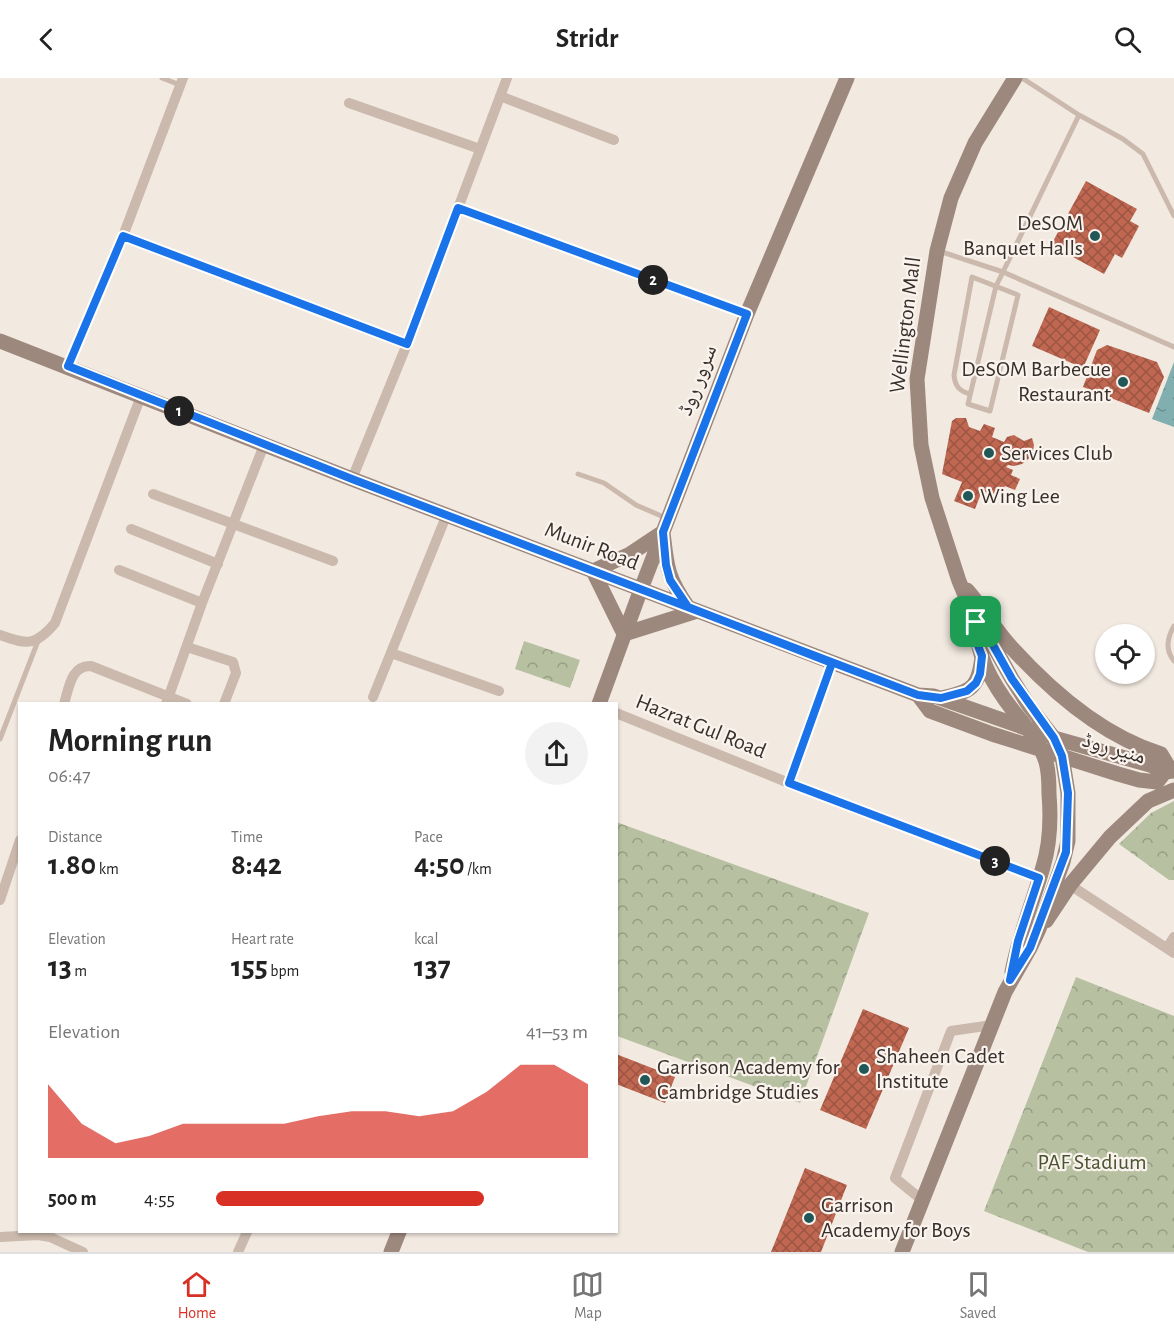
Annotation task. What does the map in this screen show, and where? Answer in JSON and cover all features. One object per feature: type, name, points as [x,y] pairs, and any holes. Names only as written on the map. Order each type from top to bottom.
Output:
[{"type":"street","points":[[352,479],[407,344],[507,78]]},
{"type":"street","name":"سرور روڈ","points":[[600,702],[747,314],[847,78]]},
{"type":"street","name":"Wellington Mall","points":[[1010,980],[1018,941],[1044,866],[1050,833],[1048,772],[1041,751],[1029,730],[1013,711],[982,656],[975,638],[976,622],[959,580],[932,498],[921,446],[917,379],[936,250],[951,198],[975,143],[1015,78]]},
{"type":"street","points":[[68,366],[123,236],[182,81]]},
{"type":"street","points":[[500,96],[614,140]]},
{"type":"street","points":[[349,103],[480,149]]},
{"type":"street","points":[[458,208],[747,314]]},
{"type":"street","points":[[123,236],[407,344]]},
{"type":"street","name":"Munir Road","points":[[0,341],[352,479],[918,695],[941,698],[1054,738],[1170,771]]},
{"type":"street","points":[[0,635],[27,643],[38,639],[55,622],[141,396]]},
{"type":"street","points":[[65,702],[74,674],[78,668],[84,666],[91,666],[167,700],[264,444]]},
{"type":"street","points":[[153,494],[333,561]]},
{"type":"street","points":[[373,697],[447,514]]},
{"type":"street","points":[[665,525],[666,565],[670,580],[693,609],[624,634],[593,571],[630,554],[665,525]]},
{"type":"street","points":[[131,529],[218,564]]},
{"type":"street","points":[[119,570],[202,603]]},
{"type":"street","points":[[959,580],[982,606],[1011,647],[1039,676],[1083,713],[1112,732],[1137,746],[1161,754],[1170,771]]},
{"type":"street","name":"Wellington Mall","points":[[976,622],[984,629],[1018,688],[1054,738],[1062,756],[1068,793],[1068,841],[1063,862],[1039,928]]},
{"type":"street","points":[[187,647],[233,663],[236,673],[225,702]]},
{"type":"street","points":[[391,653],[498,691]]},
{"type":"street","points":[[941,698],[967,691],[976,683],[980,674],[982,656]]},
{"type":"street","points":[[789,783],[832,663]]},
{"type":"street","name":"منیر روڈ","points":[[918,695],[930,711],[1041,751],[1139,780],[1157,782],[1170,771]]},
{"type":"street","name":"Hazrat Gul Road","points":[[618,714],[789,783],[1039,878]]},
{"type":"street","points":[[902,1252],[1010,980],[1030,948],[1039,928],[1052,914],[1070,885],[1128,818],[1148,801],[1174,790]]},
{"type":"street","points":[[0,900],[18,846]]},
{"type":"street","points":[[1070,885],[1170,951],[1174,937]]},
{"type":"street","points":[[922,1200],[895,1178],[951,1030],[992,1025]]},
{"type":"street","points":[[0,1237],[10,1238],[25,1233],[50,1237],[83,1252]]},
{"type":"street","points":[[238,1252],[247,1233]]},
{"type":"street","points":[[391,1252],[399,1233]]},
{"type":"lane","points":[[162,78],[182,81]]},
{"type":"lane","points":[[1022,78],[1079,115],[1123,139],[1143,154],[1174,216]]},
{"type":"lane","points":[[970,394],[959,390],[955,384],[954,375],[972,277],[996,286],[1018,295],[990,411],[968,404],[996,286],[1079,115]]},
{"type":"lane","points":[[936,250],[1003,272],[1174,347]]},
{"type":"lane","points":[[578,474],[604,483],[665,525]]},
{"type":"lane","points":[[1174,626],[1168,639],[1168,651],[1174,661]]},
{"type":"lane","points":[[0,739],[38,639]]},
{"type":"green space","points":[[524,641],[580,660],[570,688],[515,669]]},
{"type":"green space","points":[[1174,801],[1174,880],[1169,880],[1119,844],[1151,813]]},
{"type":"green space","points":[[618,823],[869,913],[800,1103],[618,1036]]},
{"type":"green space","name":"PAF Stadium","points":[[1076,977],[1174,1016],[1174,1252],[1088,1252],[984,1211]]},
{"type":"water","points":[[1174,362],[1174,427],[1152,419]]},
{"type":"building","name":"DeSOM Banquet Halls","points":[[1086,181],[1137,209],[1130,221],[1139,226],[1122,258],[1115,254],[1104,274],[1051,245]]},
{"type":"building","points":[[1049,307],[1100,330],[1083,368],[1032,346]]},
{"type":"building","name":"DeSOM Barbecue Restaurant","points":[[1107,345],[1157,362],[1164,377],[1149,413],[1083,387],[1097,350]]},
{"type":"building","name":"Services Club","points":[[956,418],[966,418],[969,427],[980,431],[984,424],[995,428],[992,437],[1004,442],[1007,437],[1014,435],[1024,441],[1032,438],[1034,445],[1032,456],[1022,464],[1006,467],[1013,470],[1011,475],[1020,479],[1015,490],[1005,486],[1001,494],[996,492],[994,495],[982,491],[975,509],[954,501],[962,482],[942,474],[952,421]]},
{"type":"building","name":"Shaheen Cadet Institute","points":[[863,1009],[909,1028],[866,1129],[820,1110]]},
{"type":"building","name":"Garrison Academy for Cambridge Studies","points":[[618,1055],[675,1077],[665,1103],[618,1085]]},
{"type":"building","name":"Garrison Academy for Boys","points":[[805,1168],[847,1185],[821,1252],[771,1252]]},
{"type":"place","name":"DeSOM Banquet Halls","points":[[1095,236]]},
{"type":"place","name":"DeSOM Barbecue Restaurant","points":[[1123,382]]},
{"type":"place","name":"Services Club","points":[[989,453]]},
{"type":"place","name":"Wing Lee","points":[[968,496]]},
{"type":"place","name":"Shaheen Cadet Institute","points":[[864,1069]]},
{"type":"place","name":"Garrison Academy for Cambridge Studies","points":[[645,1080]]},
{"type":"place","name":"Garrison Academy for Boys","points":[[809,1218]]},
{"type":"route","points":[[976,622],[975,638],[982,656],[980,674],[976,683],[967,691],[956,695],[941,698],[918,695],[832,663],[447,514],[352,479],[68,366],[123,236],[407,344],[458,208],[747,314],[663,532],[670,580],[688,607],[832,663],[789,783],[1039,878],[1018,941],[1010,980],[1030,948],[1039,928],[1063,862],[1068,841],[1068,793],[1065,767],[1054,738],[1029,706],[984,629],[976,622]]}]
